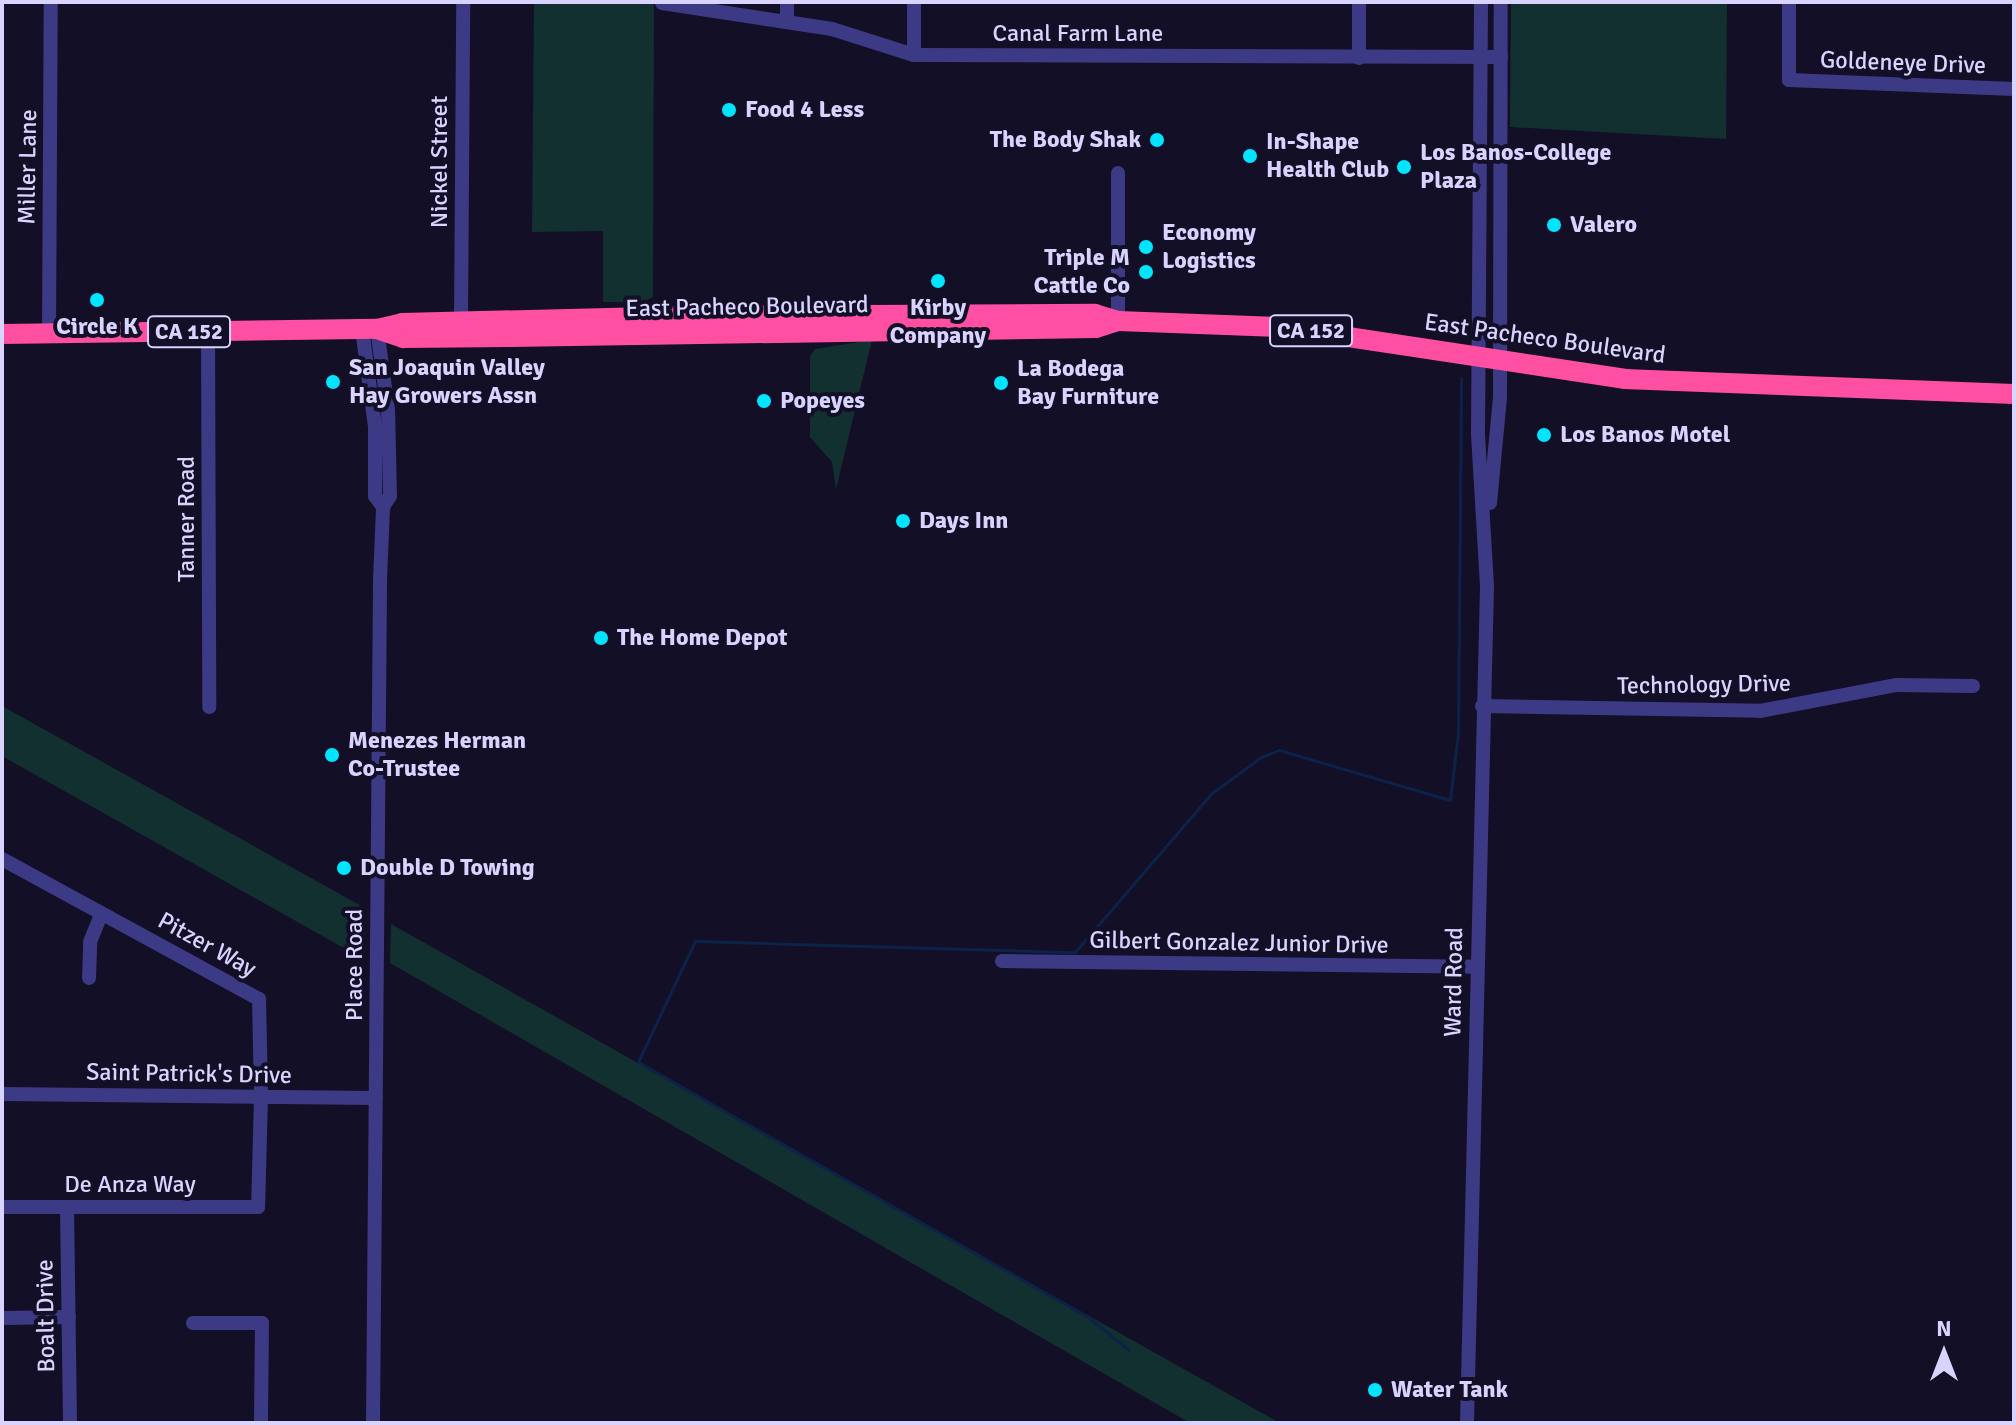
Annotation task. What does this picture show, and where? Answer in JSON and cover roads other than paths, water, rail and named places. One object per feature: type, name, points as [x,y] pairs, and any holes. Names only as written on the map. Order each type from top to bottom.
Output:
[{"type":"highway","name":"East Pacheco Boulevard","points":[[2,334],[369,329],[461,322],[875,314],[1095,314],[1118,321],[1282,327],[1501,362],[1695,384],[2014,394]]},
{"type":"highway","name":"East Pacheco Boulevard","points":[[369,329],[403,338],[1096,328],[1118,321]]},
{"type":"street","name":"Miller Lane","points":[[49,333],[51,2]]},
{"type":"street","name":"Nickel Street","points":[[461,322],[463,2]]},
{"type":"street","points":[[787,2],[787,22]]},
{"type":"street","points":[[914,2],[914,55]]},
{"type":"street","points":[[1359,2],[1359,58]]},
{"type":"street","name":"Ward Road","points":[[1481,2],[1478,358],[1487,543]]},
{"type":"street","name":"Ward Road","points":[[1467,1423],[1487,543],[1501,362],[1501,2]]},
{"type":"street","name":"Goldeneye Drive","points":[[1789,2],[1789,80],[2014,89]]},
{"type":"street","name":"Canal Farm Lane","points":[[662,3],[832,29],[914,55],[1501,57]]},
{"type":"street","points":[[1118,173],[1118,321]]},
{"type":"street","name":"Place Road","points":[[369,329],[384,361],[390,447],[390,496],[383,507],[373,1423]]},
{"type":"street","name":"Tanner Road","points":[[208,332],[209,707]]},
{"type":"street","name":"Technology Drive","points":[[1482,706],[1760,711],[1896,685],[1973,686]]},
{"type":"street","name":"Pitzer Way","points":[[2,859],[259,999],[261,1148],[258,1207]]},
{"type":"street","points":[[89,978],[90,942],[102,913]]},
{"type":"street","name":"Gilbert Gonzalez Junior Drive","points":[[1002,961],[1476,967]]},
{"type":"street","name":"Saint Patrick's Drive","points":[[2,1094],[376,1098]]},
{"type":"street","name":"De Anza Way","points":[[2,1207],[258,1207]]},
{"type":"street","name":"Boalt Drive","points":[[67,1207],[70,1423]]},
{"type":"street","points":[[2,1318],[69,1317]]},
{"type":"street","points":[[193,1323],[262,1323],[261,1423]]},
{"type":"waterway","points":[[1129,1350],[1088,1317],[638,1062],[695,941],[1075,952],[1212,793],[1261,757],[1279,750],[1450,800],[1458,733],[1461,378]]},
{"type":"place","name":"Food 4 Less","points":[[729,110]]},
{"type":"place","name":"The Body Shak","points":[[1157,140]]},
{"type":"place","name":"In-Shape Health Club","points":[[1250,156]]},
{"type":"place","name":"Los Banos-College Plaza","points":[[1404,167]]},
{"type":"place","name":"Valero","points":[[1554,225]]},
{"type":"place","name":"Economy Logistics","points":[[1146,247]]},
{"type":"place","name":"Triple M Cattle Co","points":[[1146,272]]},
{"type":"place","name":"Kirby Company","points":[[938,281]]},
{"type":"place","name":"Circle K","points":[[97,300]]},
{"type":"place","name":"San Joaquin Valley Hay Growers Assn","points":[[333,382]]},
{"type":"place","name":"La Bodega Bay Furniture","points":[[1001,383]]},
{"type":"place","name":"Popeyes","points":[[764,401]]},
{"type":"place","name":"Los Banos Motel","points":[[1544,435]]},
{"type":"place","name":"Days Inn","points":[[903,521]]},
{"type":"place","name":"The Home Depot","points":[[601,638]]},
{"type":"place","name":"Menezes Herman Co-Trustee","points":[[332,755]]},
{"type":"place","name":"Double D Towing","points":[[344,868]]},
{"type":"place","name":"Water Tank","points":[[1375,1390]]}]
